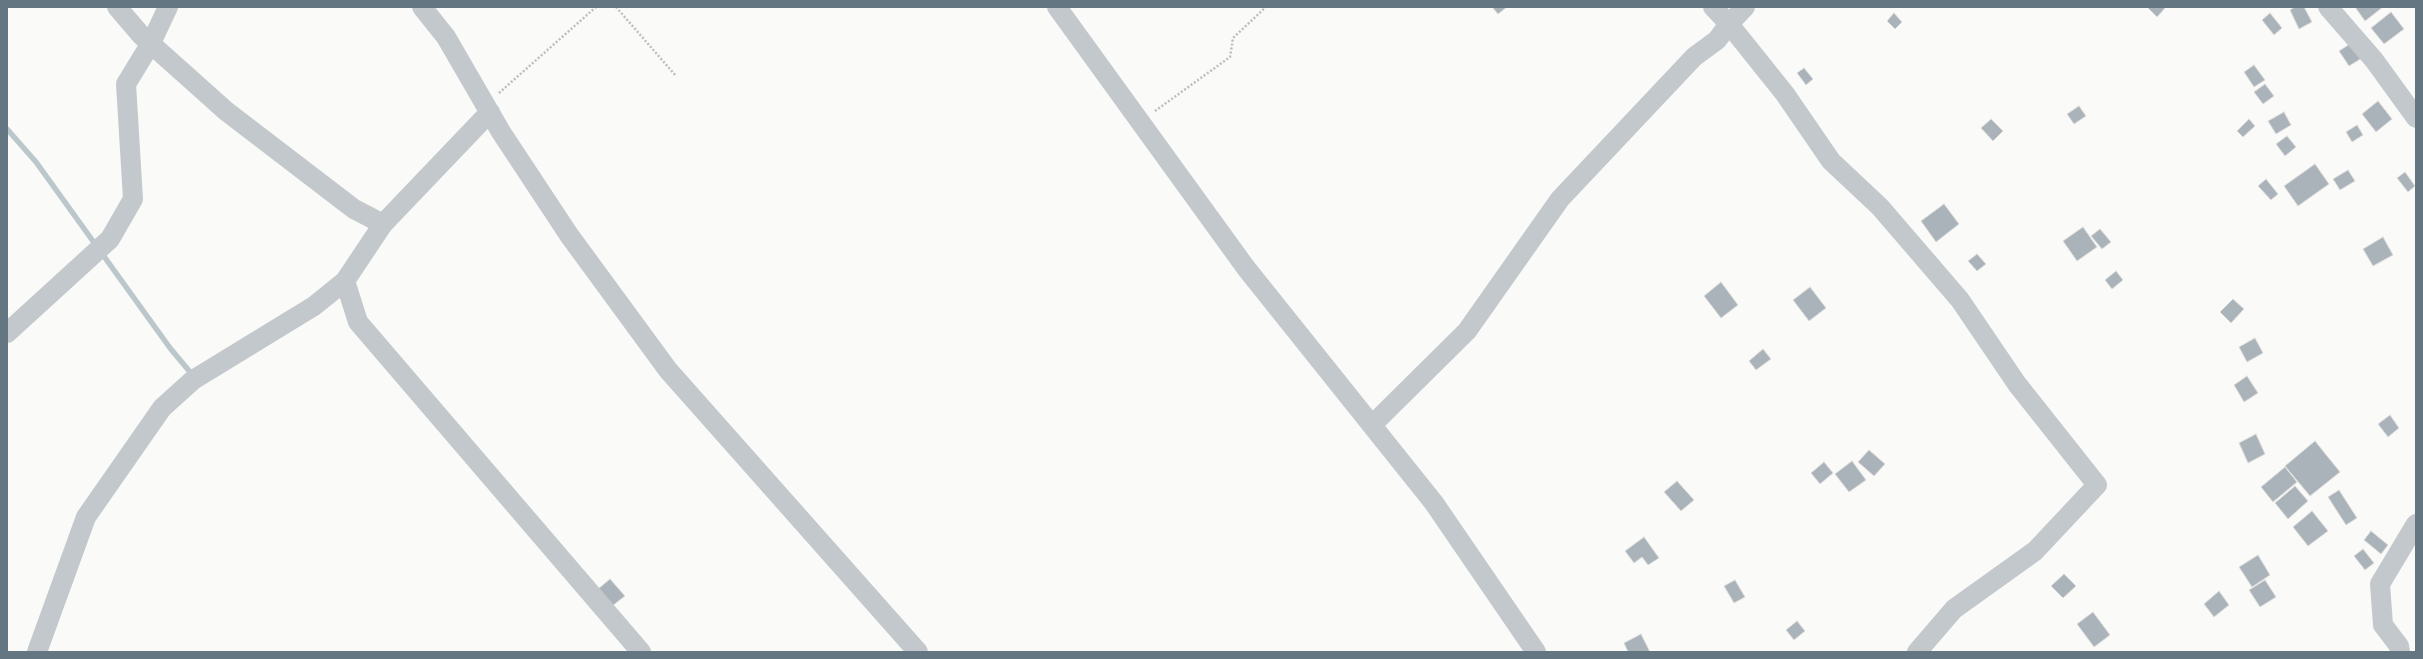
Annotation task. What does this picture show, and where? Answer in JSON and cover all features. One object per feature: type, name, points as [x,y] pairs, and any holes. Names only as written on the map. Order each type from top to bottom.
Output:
[{"type":"street","points":[[118,7],[151,43],[226,111],[354,208],[383,224]]},
{"type":"street","points":[[7,333],[87,262],[110,239],[133,198],[126,84],[151,43],[168,7]]},
{"type":"street","points":[[422,7],[446,37],[488,108],[569,235],[668,370],[918,652]]},
{"type":"street","points":[[1057,7],[1246,268],[1434,503],[1536,652]]},
{"type":"street","points":[[1713,7],[1729,24],[1785,94],[1831,161],[1880,207],[1960,300],[2018,384],[2097,485],[2035,551],[1954,610],[1917,652]]},
{"type":"street","points":[[1372,425],[1467,331],[1560,200],[1694,57],[1717,40],[1729,24],[1745,7]]},
{"type":"street","points":[[2328,7],[2374,60],[2416,118]]},
{"type":"street","points":[[37,652],[86,517],[162,408],[193,380],[314,306],[345,281],[383,224],[488,108]]},
{"type":"street","points":[[345,281],[358,322],[641,652]]},
{"type":"street","points":[[2400,652],[2399,646],[2383,625],[2380,584],[2416,524]]},
{"type":"path","points":[[488,108],[596,7]]},
{"type":"path","points":[[616,7],[676,76]]},
{"type":"path","points":[[1140,122],[1230,57],[1233,38],[1266,7]]},
{"type":"building","points":[[1492,7],[1507,7],[1498,14]]},
{"type":"building","points":[[2147,7],[2166,7],[2157,17]]},
{"type":"building","points":[[2295,7],[2304,7],[2312,22],[2299,29],[2290,10]]},
{"type":"building","points":[[2355,7],[2383,7],[2365,21]]},
{"type":"building","points":[[2391,12],[2404,29],[2384,44],[2371,28]]},
{"type":"building","points":[[1894,13],[1902,22],[1895,29],[1887,21]]},
{"type":"building","points":[[2270,13],[2282,28],[2274,35],[2262,20]]},
{"type":"building","points":[[2353,42],[2362,58],[2349,66],[2339,51]]},
{"type":"building","points":[[2254,65],[2265,80],[2254,87],[2244,72]]},
{"type":"building","points":[[1804,68],[1813,79],[1806,85],[1797,73]]},
{"type":"building","points":[[2265,84],[2274,96],[2263,104],[2254,92]]},
{"type":"building","points":[[2378,101],[2392,119],[2376,132],[2362,114]]},
{"type":"building","points":[[2079,106],[2086,116],[2074,124],[2067,114]]},
{"type":"building","points":[[2284,112],[2291,125],[2276,134],[2268,121]]},
{"type":"building","points":[[1991,119],[2003,131],[1993,141],[1981,128]]},
{"type":"building","points":[[2249,119],[2255,126],[2243,137],[2237,131]]},
{"type":"building","points":[[2357,125],[2363,135],[2352,142],[2346,132]]},
{"type":"building","points":[[2287,136],[2296,147],[2285,156],[2276,144]]},
{"type":"building","points":[[2315,164],[2329,184],[2298,206],[2284,186]]},
{"type":"building","points":[[2348,170],[2355,181],[2340,190],[2333,179]]},
{"type":"building","points":[[2405,172],[2415,186],[2408,192],[2397,178]]},
{"type":"building","points":[[2266,179],[2278,194],[2271,200],[2258,186]]},
{"type":"building","points":[[1944,204],[1959,224],[1936,242],[1921,221]]},
{"type":"building","points":[[2083,227],[2097,247],[2077,261],[2063,241]]},
{"type":"building","points":[[2100,229],[2111,242],[2102,249],[2091,236]]},
{"type":"building","points":[[2383,237],[2393,255],[2373,266],[2363,249]]},
{"type":"building","points":[[1977,254],[1986,264],[1977,271],[1968,261]]},
{"type":"building","points":[[2116,271],[2123,280],[2112,289],[2105,280]]},
{"type":"building","points":[[1721,282],[1738,305],[1721,318],[1704,296]]},
{"type":"building","points":[[1810,287],[1826,308],[1809,321],[1793,300]]},
{"type":"building","points":[[2233,299],[2244,309],[2231,323],[2220,312]]},
{"type":"building","points":[[2255,338],[2263,353],[2247,362],[2239,347]]},
{"type":"building","points":[[1763,349],[1771,359],[1756,370],[1749,361]]},
{"type":"building","points":[[2247,376],[2258,393],[2244,402],[2234,385]]},
{"type":"building","points":[[2390,415],[2399,428],[2388,437],[2378,424]]},
{"type":"building","points":[[2256,434],[2265,454],[2248,463],[2239,443]]},
{"type":"building","points":[[2315,441],[2340,472],[2310,496],[2285,466]]},
{"type":"building","points":[[1869,450],[1885,464],[1874,476],[1858,462]]},
{"type":"building","points":[[1852,461],[1866,480],[1849,492],[1835,474]]},
{"type":"building","points":[[1824,462],[1833,473],[1820,484],[1811,473]]},
{"type":"building","points":[[2285,467],[2297,482],[2273,502],[2261,487]]},
{"type":"building","points":[[1677,481],[1694,500],[1681,511],[1664,492]]},
{"type":"building","points":[[2295,486],[2308,501],[2288,519],[2275,503]]},
{"type":"building","points":[[2339,490],[2357,518],[2346,525],[2328,497]]},
{"type":"building","points":[[2312,511],[2328,531],[2308,546],[2293,527]]},
{"type":"building","points":[[2371,531],[2388,545],[2381,554],[2364,540]]},
{"type":"building","points":[[1644,537],[1659,558],[1648,565],[1642,557],[1634,563],[1625,551]]},
{"type":"building","points":[[2363,549],[2374,563],[2365,570],[2354,556]]},
{"type":"building","points":[[2258,555],[2270,575],[2252,587],[2239,567]]},
{"type":"building","points":[[2064,574],[2076,586],[2063,598],[2051,586]]},
{"type":"building","points":[[610,579],[625,596],[612,606],[598,589]]},
{"type":"building","points":[[1735,580],[1745,597],[1734,603],[1724,586]]},
{"type":"building","points":[[2265,580],[2276,597],[2260,607],[2249,590]]},
{"type":"building","points":[[2219,591],[2229,605],[2214,617],[2204,604]]},
{"type":"building","points":[[2093,612],[2110,635],[2094,647],[2077,624]]},
{"type":"building","points":[[1797,621],[1805,631],[1794,640],[1786,630]]},
{"type":"building","points":[[1641,634],[1650,652],[1628,652],[1624,643]]},
{"type":"waterway","points":[[7,129],[36,162],[170,348],[190,372]]}]
